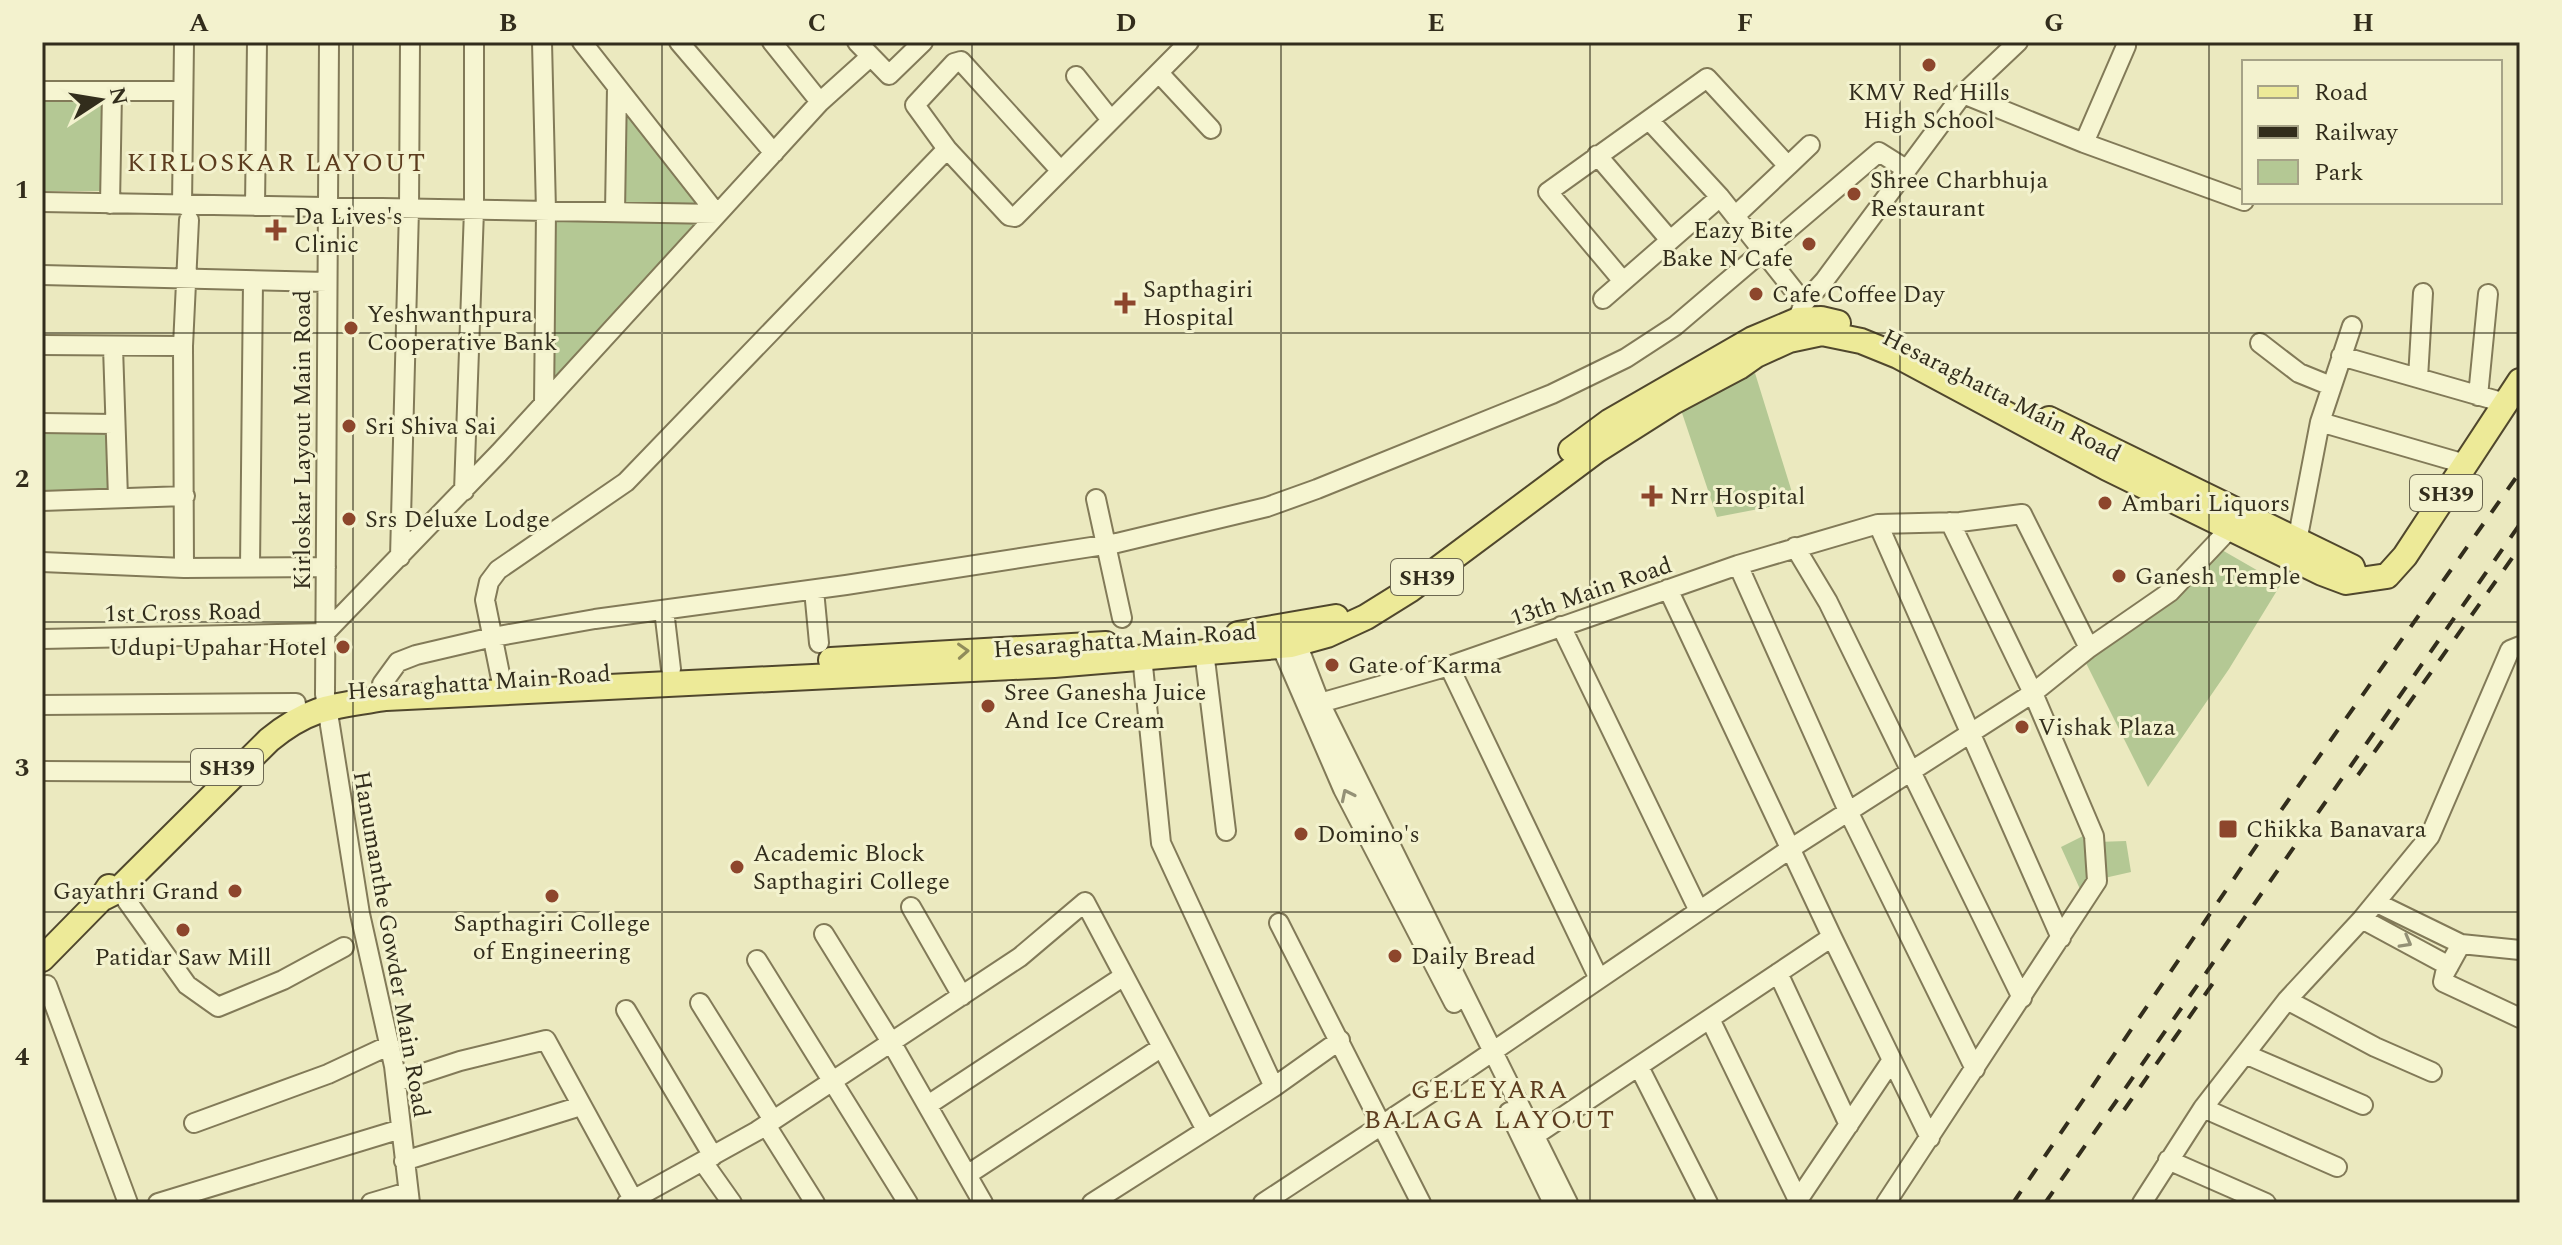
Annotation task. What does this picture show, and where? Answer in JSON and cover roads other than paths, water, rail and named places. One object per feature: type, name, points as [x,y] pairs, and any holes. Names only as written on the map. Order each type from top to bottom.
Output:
[{"type":"main road","name":"Hesaraghatta Main Road","points":[[384,691],[501,679],[1327,635],[1366,617],[1411,589],[1622,435],[1673,402],[1739,367],[1807,323],[1898,356],[2107,468],[2295,550],[2346,582],[2387,576],[2405,556],[2520,381]]},
{"type":"main road","name":"Hesaraghatta Main Road","points":[[384,691],[1054,665],[1204,651],[1287,636]]},
{"type":"main road","points":[[101,899],[117,891],[286,726],[326,701],[384,691]]},
{"type":"main road","name":"Hesaraghatta Main Road","points":[[42,959],[101,899],[111,882],[274,719],[296,703],[326,701]]},
{"type":"street","points":[[184,42],[184,568]]},
{"type":"street","points":[[255,206],[257,42]]},
{"type":"street","name":"Kirloskar Layout Main Road","points":[[326,701],[329,42]]},
{"type":"street","points":[[400,557],[410,42]]},
{"type":"street","points":[[464,491],[474,210],[474,42]]},
{"type":"street","points":[[542,42],[546,211],[544,404]]},
{"type":"street","points":[[582,42],[717,214]]},
{"type":"street","points":[[679,42],[774,153]]},
{"type":"street","points":[[772,42],[820,102]]},
{"type":"street","points":[[325,633],[464,491],[774,153],[863,49],[889,75],[923,42]]},
{"type":"street","points":[[1060,170],[961,61],[954,63],[915,105],[947,149],[1012,218],[1189,42]]},
{"type":"street","points":[[1649,120],[1720,197],[1763,250],[1807,323],[1825,301],[1824,281],[1906,169],[1963,94],[2018,42]]},
{"type":"street","points":[[2084,143],[2126,46]]},
{"type":"street","points":[[1159,73],[1211,129]]},
{"type":"street","points":[[1076,76],[1111,120]]},
{"type":"street","points":[[1622,280],[1548,192],[1707,78],[1788,166]]},
{"type":"street","points":[[615,212],[617,87]]},
{"type":"street","points":[[42,91],[183,91]]},
{"type":"street","points":[[110,204],[112,92]]},
{"type":"street","points":[[1963,94],[2084,143],[2242,200]]},
{"type":"street","points":[[1735,216],[1810,145]]},
{"type":"street","points":[[501,679],[485,600],[489,582],[498,570],[626,482],[947,149]]},
{"type":"street","points":[[384,691],[398,662],[493,637],[1107,545],[1267,507],[1552,394],[1626,358],[1675,326],[1879,152],[1906,169]]},
{"type":"street","points":[[1597,155],[1669,239]]},
{"type":"street","points":[[1603,299],[1720,197]]},
{"type":"street","points":[[42,202],[110,204],[185,213],[255,206],[717,214]]},
{"type":"street","points":[[42,275],[327,282]]},
{"type":"street","points":[[250,567],[253,281]]},
{"type":"street","points":[[2418,378],[2423,293]]},
{"type":"street","points":[[2478,396],[2488,294]]},
{"type":"street","points":[[2295,550],[2320,422],[2352,326]]},
{"type":"street","points":[[2260,343],[2299,373],[2331,386]]},
{"type":"street","points":[[42,345],[183,346]]},
{"type":"street","points":[[113,347],[118,498]]},
{"type":"street","points":[[2341,356],[2505,403]]},
{"type":"street","points":[[2320,422],[2465,464]]},
{"type":"street","points":[[42,423],[114,424]]},
{"type":"street","points":[[42,501],[185,496]]},
{"type":"street","points":[[1096,499],[1122,618]]},
{"type":"street","name":"13th Main Road","points":[[1320,703],[1449,666],[1738,565],[1878,524],[1950,522],[2022,514],[2089,648]]},
{"type":"street","points":[[1886,1203],[2097,881],[2094,836],[2033,693],[1950,522]]},
{"type":"street","points":[[1263,1203],[1790,849],[2033,693],[2089,648],[2170,592],[2236,522]]},
{"type":"street","points":[[1878,524],[2061,938]]},
{"type":"street","points":[[1795,547],[1828,602],[2022,998]]},
{"type":"street","points":[[42,562],[184,568],[326,567]]},
{"type":"street","points":[[1738,565],[1849,813],[1975,1069]]},
{"type":"street","points":[[1668,589],[1930,1138]]},
{"type":"street","points":[[814,590],[819,643]]},
{"type":"street","points":[[664,610],[671,669]]},
{"type":"street","points":[[1561,626],[1699,911]]},
{"type":"street","name":"1st Cross Road","points":[[42,639],[325,633]]},
{"type":"street","points":[[1287,636],[1487,1055],[1553,1203]]},
{"type":"street","points":[[1287,636],[1343,789],[1568,1203]]},
{"type":"street","points":[[2142,1203],[2203,1108],[2287,1000],[2377,903],[2430,836],[2510,650],[2520,646]]},
{"type":"street","points":[[1204,651],[1226,831]]},
{"type":"street","points":[[1142,656],[1161,843],[1274,1087]]},
{"type":"street","points":[[1449,666],[1599,979]]},
{"type":"street","name":"Hanumanthe Gowder Main Road","points":[[326,701],[360,914],[390,1045],[409,1198]]},
{"type":"street","points":[[42,705],[296,703]]},
{"type":"street","points":[[42,771],[222,772]]},
{"type":"street","points":[[127,901],[187,985],[218,1007],[283,980],[344,947]]},
{"type":"street","points":[[396,1082],[460,1061],[546,1040],[631,1202],[770,1122],[962,996],[1020,957],[1085,902],[1206,1130]]},
{"type":"street","points":[[2377,903],[2461,944],[2520,950]]},
{"type":"street","points":[[911,907],[962,996]]},
{"type":"street","points":[[2362,919],[2449,966]]},
{"type":"street","points":[[1279,923],[1421,1203]]},
{"type":"street","points":[[824,934],[891,1042],[983,1203]]},
{"type":"street","points":[[1534,1136],[1832,937]]},
{"type":"street","points":[[2461,944],[2443,982],[2520,1018]]},
{"type":"street","points":[[757,960],[908,1203]]},
{"type":"street","points":[[1778,973],[1849,1125]]},
{"type":"street","points":[[928,1105],[1124,976]]},
{"type":"street","points":[[47,985],[128,1203]]},
{"type":"street","points":[[2287,1000],[2375,1047],[2432,1072]]},
{"type":"street","points":[[700,1003],[815,1203]]},
{"type":"street","points":[[626,1010],[732,1203]]},
{"type":"street","points":[[1710,1019],[1797,1202]]},
{"type":"street","points":[[1092,1203],[1274,1087],[1340,1040]]},
{"type":"street","points":[[194,1123],[328,1074],[390,1045]]},
{"type":"street","points":[[967,1175],[1162,1047]]},
{"type":"street","points":[[2245,1054],[2363,1105]]},
{"type":"street","points":[[1797,1202],[1892,1060]]},
{"type":"street","points":[[1639,1067],[1708,1203]]},
{"type":"street","points":[[404,1161],[581,1106]]},
{"type":"street","points":[[2203,1108],[2337,1167]]},
{"type":"street","points":[[158,1203],[401,1129]]},
{"type":"street","points":[[2168,1160],[2266,1203]]},
{"type":"street","points":[[371,1203],[409,1198]]},
{"type":"railway","points":[[2013,1203],[2263,836],[2520,472]]},
{"type":"railway","points":[[2045,1203],[2520,524]]},
{"type":"railway","points":[[2358,775],[2520,547]]},
{"type":"railway","points":[[2124,1110],[2216,979]]},
{"type":"place","name":"KMV Red Hills High School","points":[[1929,65]]},
{"type":"place","name":"Shree Charbhuja Restaurant","points":[[1854,194]]},
{"type":"place","name":"Da Lives's Clinic","points":[[276,230]]},
{"type":"place","name":"Eazy Bite Bake N Cafe","points":[[1809,244]]},
{"type":"place","name":"Cafe Coffee Day","points":[[1756,294]]},
{"type":"place","name":"Sapthagiri Hospital","points":[[1125,303]]},
{"type":"place","name":"Yeshwanthpura Cooperative Bank","points":[[351,328]]},
{"type":"place","name":"Sri Shiva Sai","points":[[349,426]]},
{"type":"place","name":"Nrr Hospital","points":[[1652,496]]},
{"type":"place","name":"Ambari Liquors","points":[[2105,503]]},
{"type":"place","name":"Srs Deluxe Lodge","points":[[349,519]]},
{"type":"place","name":"Ganesh Temple","points":[[2119,576]]},
{"type":"place","name":"Udupi Upahar Hotel","points":[[343,647]]},
{"type":"place","name":"Gate of Karma","points":[[1332,665]]},
{"type":"place","name":"Sree Ganesha Juice And Ice Cream","points":[[988,706]]},
{"type":"place","name":"Vishak Plaza","points":[[2022,727]]},
{"type":"place","name":"Chikka Banavara","points":[[2228,829]]},
{"type":"place","name":"Domino's","points":[[1301,834]]},
{"type":"place","name":"Academic Block Sapthagiri College","points":[[737,867]]},
{"type":"place","name":"Gayathri Grand","points":[[235,891]]},
{"type":"place","name":"Sapthagiri College of Engineering","points":[[552,896]]},
{"type":"place","name":"Patidar Saw Mill","points":[[183,930]]},
{"type":"place","name":"Daily Bread","points":[[1395,956]]},
{"type":"district","name":"KIRLOSKAR LAYOUT","points":[[277,162]]},
{"type":"district","name":"GELEYARA BALAGA LAYOUT","points":[[1490,1104]]}]
